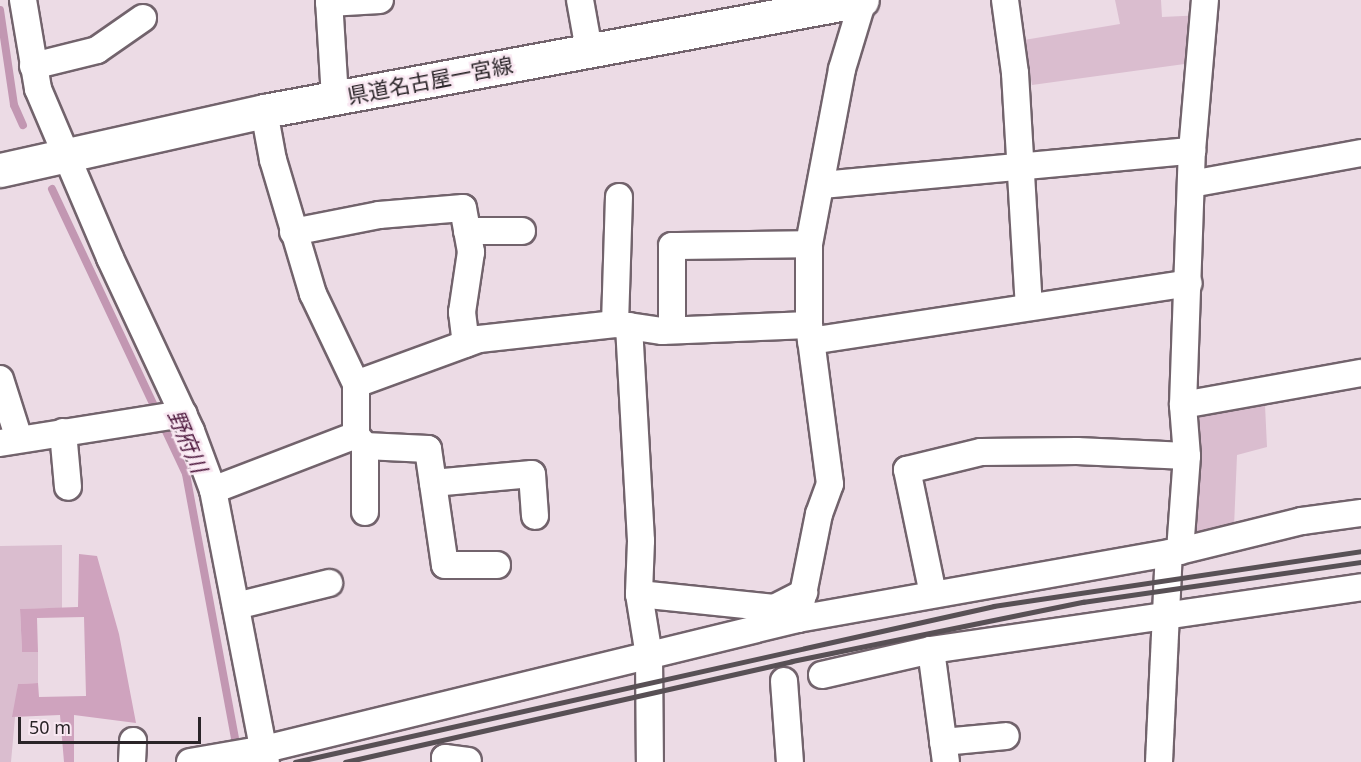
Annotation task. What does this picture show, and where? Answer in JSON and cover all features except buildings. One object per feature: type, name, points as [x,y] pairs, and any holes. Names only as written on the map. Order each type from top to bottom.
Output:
[{"type":"main road","name":"県道名古屋一宮線","points":[[0,170],[64,153],[264,111],[862,0]]},
{"type":"street","points":[[23,0],[38,89],[213,490],[262,754]]},
{"type":"street","points":[[335,97],[329,1],[380,0]]},
{"type":"street","points":[[580,0],[588,50]]},
{"type":"street","points":[[798,618],[819,514],[830,484],[810,333],[809,244],[822,185],[842,69],[862,0]]},
{"type":"street","points":[[1005,0],[1015,73],[1029,307]]},
{"type":"street","points":[[1159,762],[1169,616],[1187,456],[1183,405],[1192,151],[1205,0]]},
{"type":"street","points":[[33,66],[97,50],[143,18]]},
{"type":"street","points":[[264,111],[294,232],[313,294],[356,384],[365,513]]},
{"type":"street","points":[[822,185],[1192,151]]},
{"type":"street","points":[[1191,184],[1361,153]]},
{"type":"street","points":[[620,197],[622,325],[641,541],[639,594],[649,656],[650,762]]},
{"type":"street","points":[[294,232],[379,215],[463,208],[471,252],[462,312],[466,344]]},
{"type":"street","points":[[467,231],[522,231]]},
{"type":"street","points":[[672,330],[672,246],[809,244]]},
{"type":"street","points":[[356,384],[466,344],[622,325],[672,330],[810,333],[1029,307],[1189,283]]},
{"type":"street","points":[[1183,405],[1361,373]]},
{"type":"street","points":[[0,379],[9,441],[148,418],[180,415]]},
{"type":"street","points":[[63,432],[68,487]]},
{"type":"street","points":[[213,490],[361,441],[428,449],[445,565],[496,565]]},
{"type":"street","points":[[933,594],[907,470],[981,452],[1077,451],[1187,456]]},
{"type":"street","points":[[433,483],[532,474],[535,516]]},
{"type":"street","points":[[190,762],[222,754],[262,754],[798,618],[1175,552],[1302,521],[1361,513]]},
{"type":"street","points":[[236,606],[329,582]]},
{"type":"street","points":[[822,675],[931,650],[1361,587]]},
{"type":"street","points":[[639,594],[774,608],[804,593]]},
{"type":"street","points":[[931,650],[944,752],[1006,736]]},
{"type":"street","points":[[784,681],[790,762]]},
{"type":"street","points":[[446,762],[445,758],[468,761]]},
{"type":"shaded area","points":[[1115,0],[1161,0],[1162,17],[1204,15],[1199,62],[1032,85],[1024,40],[1120,24]]},
{"type":"shaded area","points":[[1265,405],[1267,447],[1237,455],[1234,527],[1181,537],[1183,411]]},
{"type":"shaded area","points":[[62,545],[62,608],[20,609],[22,652],[38,652],[38,683],[18,684],[11,762],[0,762],[0,546]]},
{"type":"shaded area","points":[[79,554],[97,556],[119,634],[136,723],[74,715],[74,762],[64,762],[60,715],[12,717],[18,684],[38,683],[39,697],[86,696],[84,617],[37,618],[38,652],[22,652],[20,609],[78,607]]},
{"type":"waterway","name":"野府川","points":[[0,10],[14,105],[23,125]]},
{"type":"waterway","name":"野府川","points":[[52,189],[186,474],[237,749]]},
{"type":"railway","points":[[295,762],[994,606],[1361,551]]},
{"type":"railway","points":[[345,762],[792,661],[1083,602],[1361,562]]}]
